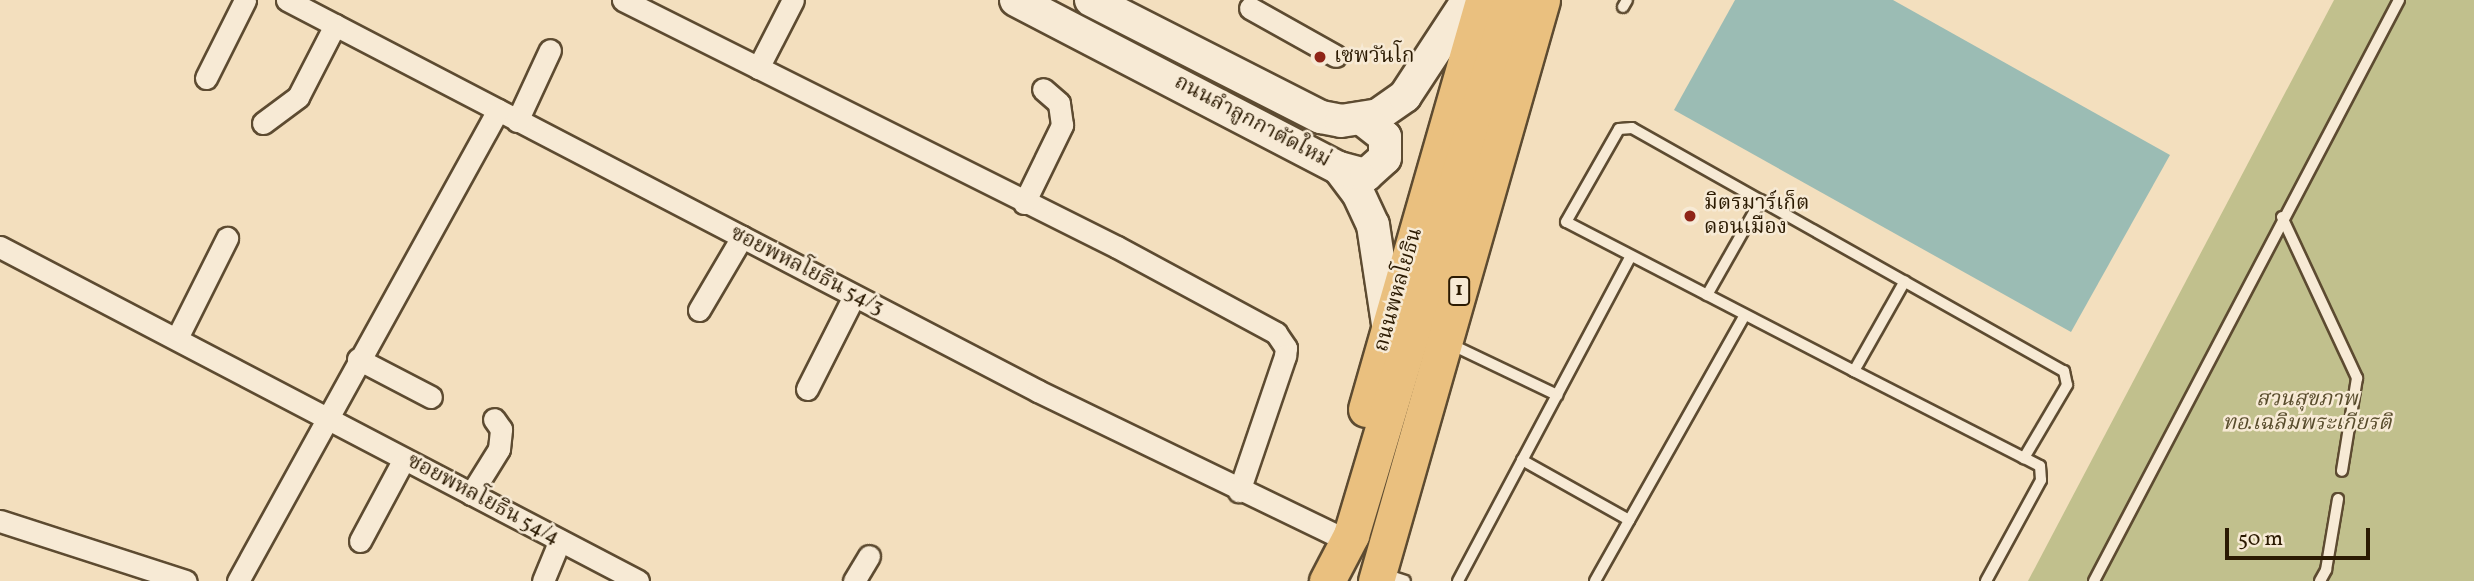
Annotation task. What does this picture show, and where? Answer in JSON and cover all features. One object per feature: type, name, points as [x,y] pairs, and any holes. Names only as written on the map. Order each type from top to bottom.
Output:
[{"type":"main road","name":"ถนนลำลูกกาตัดใหม่","points":[[1016,0],[1339,168],[1358,193],[1373,225],[1389,325]]},
{"type":"main road","name":"ถนนลำลูกกาตัดใหม่","points":[[1091,0],[1321,117],[1363,120],[1391,109],[1405,96],[1468,0]]},
{"type":"main road","name":"ถนนพหลโยธิน","points":[[1317,581],[1483,0]]},
{"type":"main road","points":[[1327,581],[1351,535],[1511,0]]},
{"type":"main road","name":"1","points":[[1387,578],[1445,341],[1542,0]]},
{"type":"main road","points":[[1339,168],[1366,175],[1385,158],[1385,137],[1363,120]]},
{"type":"street","points":[[206,78],[245,0]]},
{"type":"street","points":[[623,0],[1265,324],[1282,340],[1285,356],[1239,491]]},
{"type":"street","points":[[758,68],[793,0]]},
{"type":"street","name":"ซอยพหลโยธิน 54/3","points":[[299,3],[335,25],[517,121],[855,296],[1239,491],[1332,533]]},
{"type":"street","points":[[1247,3],[1336,56]]},
{"type":"street","points":[[263,123],[298,97],[335,25]]},
{"type":"street","points":[[517,121],[550,50]]},
{"type":"street","points":[[1024,203],[1062,125],[1059,103],[1043,89]]},
{"type":"street","points":[[238,581],[358,359],[498,110]]},
{"type":"street","points":[[699,310],[742,237]]},
{"type":"street","points":[[177,338],[227,238]]},
{"type":"street","name":"ซอยพหลโยธิน 54/4","points":[[0,248],[177,338],[638,581]]},
{"type":"street","points":[[807,389],[855,296]]},
{"type":"street","points":[[358,359],[431,397]]},
{"type":"street","points":[[471,494],[499,449],[501,429],[494,419]]},
{"type":"street","points":[[360,541],[404,459]]},
{"type":"street","points":[[0,521],[187,581]]},
{"type":"street","points":[[543,581],[560,540]]},
{"type":"street","points":[[853,581],[869,556]]},
{"type":"lane","points":[[2094,581],[2282,217],[2399,0]]},
{"type":"lane","points":[[1986,581],[2043,473],[2024,458],[1566,222],[1619,129],[1632,128],[2064,371],[2067,384],[2024,458]]},
{"type":"lane","points":[[1707,295],[1761,200]]},
{"type":"lane","points":[[2282,217],[2357,378],[2342,471]]},
{"type":"lane","points":[[1458,581],[1631,256]]},
{"type":"lane","points":[[1854,371],[1905,281]]},
{"type":"lane","points":[[1595,581],[1745,315]]},
{"type":"lane","points":[[1445,341],[1557,394]]},
{"type":"lane","points":[[1522,460],[1629,520]]},
{"type":"lane","points":[[2320,581],[2326,570],[2338,499]]},
{"type":"green space","name":"สวนสุขภาพ ทอ.เฉลิมพระเกียรติ","points":[[2334,0],[2474,0],[2474,581],[2028,581]]},
{"type":"water","points":[[1735,0],[1893,0],[2170,155],[2071,332],[1674,110]]},
{"type":"place","name":"เซพวันโก","points":[[1320,57]]},
{"type":"place","name":"มิตรมาร์เก็ต ดอนเมือง","points":[[1690,216]]}]
